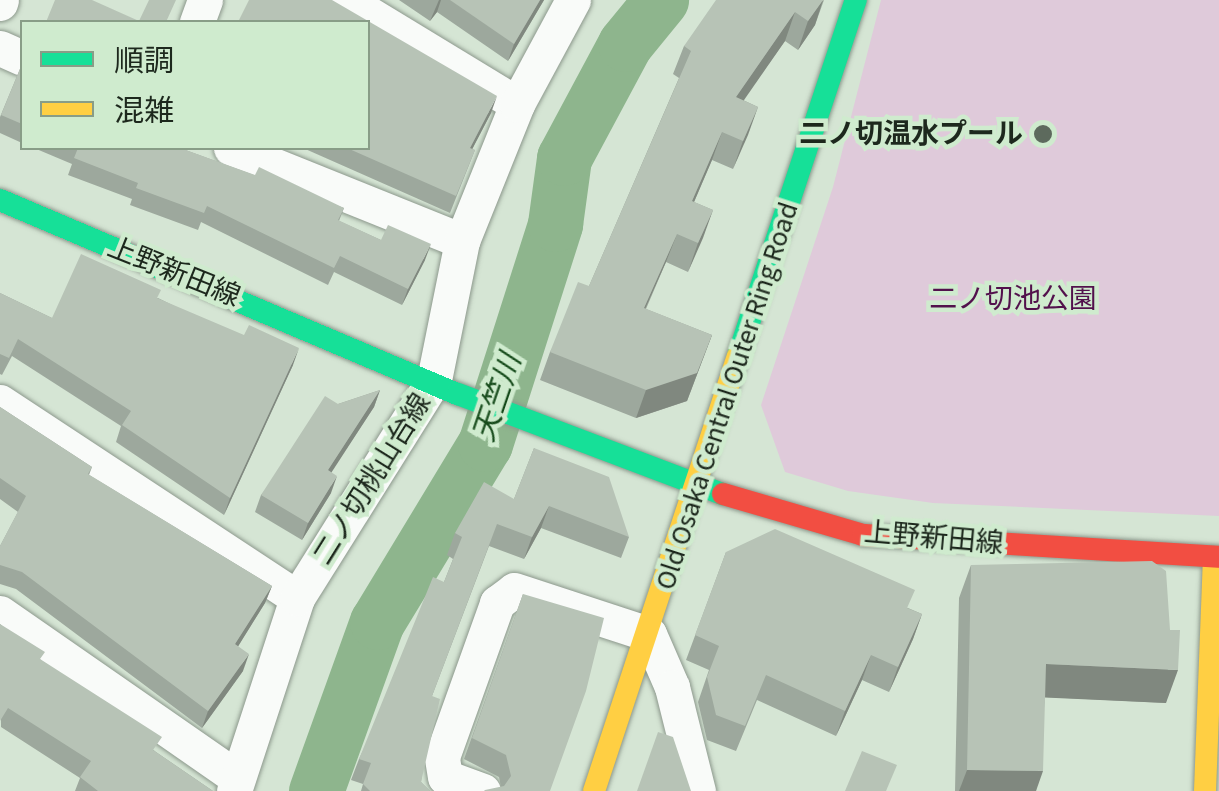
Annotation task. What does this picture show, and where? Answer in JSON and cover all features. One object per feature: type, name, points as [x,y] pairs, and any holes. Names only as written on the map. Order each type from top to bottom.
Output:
[{"type":"street","points":[[346,0],[517,104]]},
{"type":"street","name":"二ノ切桃山台線","points":[[236,784],[297,598],[446,387],[462,241],[517,104],[573,0]]},
{"type":"street","name":"Old Osaka Central Outer Ring Road","points":[[594,791],[698,487],[856,0]]},
{"type":"street","points":[[235,150],[462,241]]},
{"type":"street","name":"上野新田線","points":[[0,200],[446,387],[698,487],[863,535],[1216,557]]},
{"type":"street","points":[[0,402],[297,598]]},
{"type":"street","points":[[1205,791],[1216,557]]},
{"type":"street","points":[[483,791],[445,777],[442,758],[498,603],[514,590],[649,634],[672,688],[698,791]]},
{"type":"street","points":[[0,613],[236,784]]},
{"type":"green space","name":"二ノ切池公園","points":[[881,0],[1219,0],[1219,516],[933,503],[848,491],[785,472],[761,405],[833,187]]},
{"type":"building","points":[[55,0],[92,0],[137,20],[47,20]]},
{"type":"building","points":[[149,0],[176,0],[167,20],[139,20]]},
{"type":"building","points":[[249,0],[332,0],[366,20],[239,20]]},
{"type":"building","points":[[450,0],[540,0],[514,44]]},
{"type":"building","points":[[716,0],[823,0],[808,21],[795,12],[736,97],[758,107],[743,141],[722,132],[692,201],[713,210],[698,243],[677,234],[644,308],[712,335],[697,373],[646,390],[550,352],[578,282],[589,286],[691,51],[684,46]]},
{"type":"building","points":[[370,22],[497,96],[470,148],[475,150],[456,196],[352,150],[370,150]]},
{"type":"building","points":[[20,69],[20,123],[1,115]]},
{"type":"building","points":[[77,150],[186,150],[255,175],[259,167],[344,208],[338,220],[381,240],[388,225],[431,244],[408,289],[340,256],[334,268],[207,206],[204,213],[136,188],[138,183],[74,158]]},
{"type":"building","points":[[81,254],[161,290],[157,298],[244,335],[249,325],[299,348],[230,498],[122,425],[131,411],[18,339],[9,358],[0,354],[0,293],[52,318]]},
{"type":"building","points":[[380,390],[328,470],[337,476],[308,523],[261,495],[325,396],[338,404]]},
{"type":"building","points":[[0,407],[92,467],[88,474],[272,586],[235,644],[249,654],[208,711],[22,572],[0,565],[0,546],[26,496],[0,478]]},
{"type":"building","points":[[534,448],[609,477],[629,537],[549,506],[532,537],[497,524],[432,696],[440,699],[421,782],[430,791],[370,791],[363,784],[371,763],[359,759],[433,577],[444,582],[462,537],[455,533],[484,482],[514,499]]},
{"type":"building","points":[[775,529],[915,590],[907,608],[922,614],[898,667],[871,655],[845,711],[766,675],[745,726],[716,715],[707,677],[719,646],[695,635],[726,552]]},
{"type":"building","points":[[1152,561],[1166,571],[1170,630],[1180,630],[1178,670],[1046,664],[1043,771],[967,770],[971,565]]},
{"type":"building","points":[[523,594],[604,618],[586,691],[550,791],[484,791],[504,786],[511,776],[506,755],[472,738]]},
{"type":"building","points":[[0,624],[45,652],[40,659],[162,737],[153,750],[213,791],[98,791],[80,777],[91,761],[8,708],[0,721]]},
{"type":"building","points":[[658,732],[673,737],[691,791],[637,791]]},
{"type":"building","points":[[862,751],[897,765],[886,791],[845,791]]},
{"type":"waterway","name":"天竺川","points":[[316,791],[377,622],[485,444],[555,224],[564,158],[625,44],[661,0]]},
{"type":"traffic: fast","points":[[738,356],[856,0]]},
{"type":"traffic: fast","points":[[0,200],[458,394],[723,494]]},
{"type":"traffic: slow","points":[[594,791],[738,356]]},
{"type":"traffic: slow","points":[[1205,791],[1214,557]]},
{"type":"traffic: jam","points":[[723,494],[863,535],[1219,557]]},
{"type":"place","name":"二ノ切温水プール","points":[[1043,134]]}]
